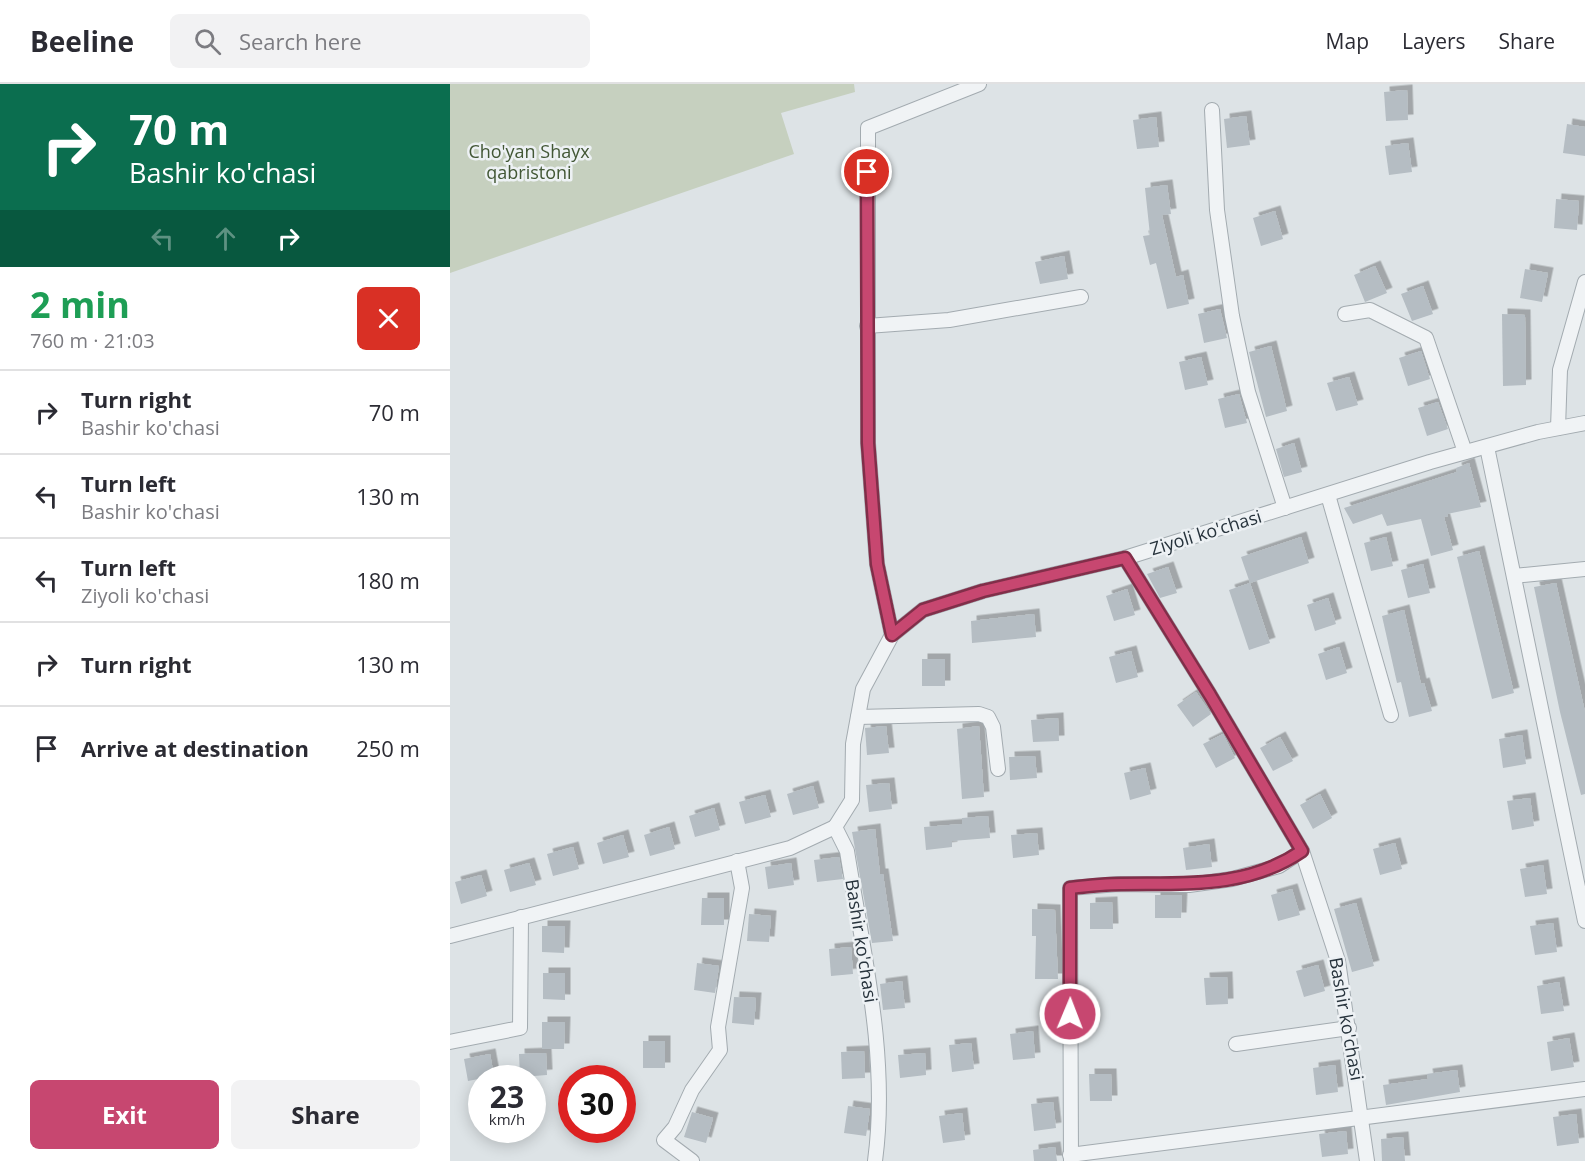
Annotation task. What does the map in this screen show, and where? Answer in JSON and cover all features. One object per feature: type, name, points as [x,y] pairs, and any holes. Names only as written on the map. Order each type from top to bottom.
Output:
[{"type":"street","points":[[892,635],[877,564],[868,443],[868,128],[979,84]]},
{"type":"street","points":[[1212,110],[1217,210],[1232,316],[1248,392],[1285,508]]},
{"type":"street","points":[[1558,428],[1560,370],[1585,282]]},
{"type":"street","points":[[867,326],[949,320],[1081,297]]},
{"type":"street","points":[[1345,314],[1370,310],[1426,338],[1466,452]]},
{"type":"street","name":"Ziyoli ko'chasi","points":[[835,827],[852,800],[853,744],[863,689],[892,635],[923,610],[983,591],[1125,558],[1466,452],[1585,423]]},
{"type":"street","points":[[1486,447],[1585,921]]},
{"type":"street","points":[[1328,495],[1391,715]]},
{"type":"street","name":"Bashir ko'chasi","points":[[1125,558],[1210,695],[1302,851],[1338,961],[1363,1120],[1367,1161]]},
{"type":"street","points":[[1514,576],[1585,569]]},
{"type":"street","points":[[858,717],[979,714],[988,717],[993,727],[998,769]]},
{"type":"street","points":[[450,936],[790,848],[835,827]]},
{"type":"street","name":"Bashir ko'chasi","points":[[835,827],[847,851],[874,1032],[880,1085],[875,1161]]},
{"type":"street","points":[[1570,849],[1585,845]]},
{"type":"street","points":[[1302,851],[1279,866],[1232,879],[1189,885],[1119,884],[1070,888],[1070,1158],[1585,1089]]},
{"type":"street","points":[[692,1161],[664,1140],[675,1127],[692,1090],[720,1050],[718,1027],[742,888],[737,861]]},
{"type":"street","points":[[450,1042],[520,1028],[521,916]]},
{"type":"street","points":[[1236,1044],[1348,1028]]},
{"type":"green space","name":"Cho'yan Shayx qabristoni","points":[[450,84],[854,84],[855,92],[781,113],[794,154],[450,273]]},
{"type":"building","points":[[1407,90],[1408,120],[1386,121],[1384,92]]},
{"type":"building","points":[[1246,116],[1250,145],[1227,148],[1224,119]]},
{"type":"building","points":[[1156,117],[1159,147],[1137,149],[1133,120]]},
{"type":"building","points":[[1567,124],[1585,127],[1585,156],[1563,153]]},
{"type":"building","points":[[1408,143],[1412,172],[1389,175],[1385,146]]},
{"type":"building","points":[[1167,185],[1171,214],[1162,215],[1176,277],[1183,275],[1189,304],[1167,309],[1156,263],[1150,265],[1143,236],[1150,235],[1145,188]]},
{"type":"building","points":[[1556,199],[1579,201],[1577,230],[1554,228]]},
{"type":"building","points":[[1275,211],[1283,239],[1261,246],[1253,218]]},
{"type":"building","points":[[1064,256],[1068,279],[1040,284],[1035,262]]},
{"type":"building","points":[[1375,266],[1387,293],[1365,302],[1354,275]]},
{"type":"building","points":[[1525,269],[1548,273],[1542,302],[1520,298]]},
{"type":"building","points":[[1423,286],[1433,314],[1412,321],[1401,294]]},
{"type":"building","points":[[1220,309],[1227,338],[1204,343],[1198,314]]},
{"type":"building","points":[[1502,314],[1525,315],[1526,385],[1503,386]]},
{"type":"building","points":[[1271,346],[1287,411],[1266,417],[1249,352]]},
{"type":"building","points":[[1421,351],[1430,379],[1408,386],[1399,358]]},
{"type":"building","points":[[1201,357],[1208,385],[1185,390],[1179,362]]},
{"type":"building","points":[[1349,377],[1358,405],[1336,411],[1327,383]]},
{"type":"building","points":[[1239,394],[1247,423],[1225,428],[1218,399]]},
{"type":"building","points":[[1438,402],[1448,429],[1427,436],[1418,408]]},
{"type":"building","points":[[1294,443],[1302,472],[1284,477],[1276,449]]},
{"type":"building","points":[[1469,463],[1481,507],[1447,514],[1448,516],[1444,517],[1453,550],[1431,556],[1421,519],[1387,526],[1382,514],[1353,524],[1344,508],[1457,472],[1456,468]]},
{"type":"building","points":[[1301,537],[1309,563],[1250,583],[1241,557]]},
{"type":"building","points":[[1386,537],[1393,566],[1371,571],[1364,543]]},
{"type":"building","points":[[1479,551],[1514,693],[1492,699],[1457,557]]},
{"type":"building","points":[[1423,564],[1430,593],[1408,598],[1401,570]]},
{"type":"building","points":[[1168,567],[1177,593],[1160,598],[1147,574]]},
{"type":"building","points":[[1250,583],[1270,643],[1249,650],[1229,590]]},
{"type":"building","points":[[1556,583],[1585,712],[1585,794],[1581,795],[1560,712],[1534,587]]},
{"type":"building","points":[[1127,589],[1135,615],[1114,621],[1106,596]]},
{"type":"building","points":[[1328,598],[1336,624],[1315,631],[1307,605]]},
{"type":"building","points":[[1404,610],[1421,684],[1424,683],[1432,711],[1409,717],[1401,682],[1397,683],[1382,616]]},
{"type":"building","points":[[1034,614],[1036,637],[972,643],[971,621]]},
{"type":"building","points":[[1339,647],[1347,673],[1326,680],[1318,654]]},
{"type":"building","points":[[1131,651],[1138,677],[1116,683],[1109,657]]},
{"type":"building","points":[[922,659],[945,659],[945,686],[922,686]]},
{"type":"building","points":[[1196,692],[1211,714],[1193,727],[1177,705]]},
{"type":"building","points":[[1058,718],[1059,741],[1033,742],[1031,720]]},
{"type":"building","points":[[886,726],[889,753],[867,755],[865,728]]},
{"type":"building","points":[[979,726],[984,797],[962,799],[957,729]]},
{"type":"building","points":[[1223,734],[1235,758],[1216,768],[1203,744]]},
{"type":"building","points":[[1522,735],[1526,764],[1503,768],[1499,739]]},
{"type":"building","points":[[1280,737],[1293,761],[1273,771],[1260,748]]},
{"type":"building","points":[[1035,756],[1037,778],[1010,780],[1009,757]]},
{"type":"building","points":[[1145,768],[1151,794],[1130,800],[1124,773]]},
{"type":"building","points":[[889,783],[892,809],[869,812],[866,785]]},
{"type":"building","points":[[813,786],[819,808],[793,815],[787,794]]},
{"type":"building","points":[[1320,794],[1332,818],[1313,829],[1300,805]]},
{"type":"building","points":[[765,795],[771,817],[745,824],[739,802]]},
{"type":"building","points":[[1530,798],[1534,826],[1512,830],[1507,801]]},
{"type":"building","points":[[714,808],[720,830],[695,837],[689,816]]},
{"type":"building","points":[[988,816],[990,838],[952,841],[952,847],[926,850],[924,827],[962,824],[962,818]]},
{"type":"building","points":[[669,827],[675,849],[650,856],[644,835]]},
{"type":"building","points":[[875,829],[880,874],[883,874],[893,941],[872,943],[852,832]]},
{"type":"building","points":[[1037,833],[1039,855],[1013,858],[1011,835]]},
{"type":"building","points":[[623,835],[629,857],[603,864],[597,843]]},
{"type":"building","points":[[1395,843],[1402,869],[1380,875],[1373,849]]},
{"type":"building","points":[[1209,844],[1212,867],[1186,870],[1183,848]]},
{"type":"building","points":[[573,847],[579,869],[553,876],[547,854]]},
{"type":"building","points":[[839,857],[843,879],[817,882],[814,860]]},
{"type":"building","points":[[529,863],[536,885],[510,892],[504,870]]},
{"type":"building","points":[[791,863],[794,885],[768,889],[765,867]]},
{"type":"building","points":[[1543,865],[1547,894],[1525,897],[1520,869]]},
{"type":"building","points":[[481,875],[487,896],[461,904],[455,882]]},
{"type":"building","points":[[1292,889],[1300,915],[1278,921],[1271,895]]},
{"type":"building","points":[[1155,895],[1182,895],[1181,918],[1155,918]]},
{"type":"building","points":[[702,898],[724,898],[724,925],[701,925]]},
{"type":"building","points":[[1112,902],[1113,929],[1090,929],[1090,903]]},
{"type":"building","points":[[1356,903],[1374,966],[1352,972],[1334,909]]},
{"type":"building","points":[[1032,909],[1055,910],[1058,979],[1035,979],[1036,936],[1032,936]]},
{"type":"building","points":[[749,914],[771,916],[769,942],[747,941]]},
{"type":"building","points":[[1553,923],[1557,952],[1535,955],[1530,926]]},
{"type":"building","points":[[542,926],[565,926],[564,953],[542,952]]},
{"type":"building","points":[[851,947],[853,974],[831,976],[829,949]]},
{"type":"building","points":[[697,963],[719,966],[715,993],[694,990]]},
{"type":"building","points":[[1318,965],[1325,991],[1304,997],[1296,971]]},
{"type":"building","points":[[543,973],[565,973],[565,1000],[543,999]]},
{"type":"building","points":[[1227,977],[1228,1004],[1206,1005],[1204,978]]},
{"type":"building","points":[[902,981],[905,1008],[883,1010],[880,984]]},
{"type":"building","points":[[1559,982],[1564,1011],[1541,1014],[1537,986]]},
{"type":"building","points":[[734,997],[756,998],[754,1025],[732,1023]]},
{"type":"building","points":[[542,1022],[565,1022],[564,1049],[542,1049]]},
{"type":"building","points":[[1033,1031],[1035,1058],[1013,1060],[1010,1034]]},
{"type":"building","points":[[1569,1038],[1574,1067],[1551,1071],[1547,1042]]},
{"type":"building","points":[[643,1041],[665,1041],[665,1068],[643,1068]]},
{"type":"building","points":[[971,1043],[974,1069],[952,1072],[949,1045]]},
{"type":"building","points":[[864,1051],[865,1078],[842,1079],[841,1052]]},
{"type":"building","points":[[546,1053],[547,1075],[546,1065],[519,1065],[519,1054]]},
{"type":"building","points":[[925,1053],[926,1075],[900,1078],[898,1055]]},
{"type":"building","points":[[490,1054],[492,1065],[468,1065],[468,1081],[464,1059]]},
{"type":"building","points":[[1335,1065],[1338,1092],[1316,1095],[1313,1068]]},
{"type":"building","points":[[1457,1070],[1460,1092],[1386,1105],[1383,1085],[1428,1079],[1427,1074]]},
{"type":"building","points":[[1089,1074],[1111,1074],[1112,1101],[1090,1101]]},
{"type":"building","points":[[1053,1102],[1056,1128],[1034,1131],[1031,1104]]},
{"type":"building","points":[[848,1106],[870,1109],[866,1136],[844,1133]]},
{"type":"building","points":[[692,1112],[713,1118],[706,1143],[684,1137]]},
{"type":"building","points":[[962,1113],[965,1140],[943,1143],[939,1116]]},
{"type":"building","points":[[1576,1114],[1579,1143],[1557,1146],[1553,1117]]},
{"type":"building","points":[[1346,1131],[1348,1154],[1322,1157],[1319,1134]]},
{"type":"building","points":[[1403,1137],[1405,1161],[1382,1161],[1381,1139]]},
{"type":"building","points":[[1055,1147],[1057,1161],[1034,1161],[1033,1150]]},
{"type":"route","points":[[867,172],[868,443],[877,564],[892,635],[923,610],[983,591],[1125,558],[1296,836],[1302,851],[1279,866],[1232,879],[1189,885],[1119,884],[1070,888],[1070,1014]]}]
